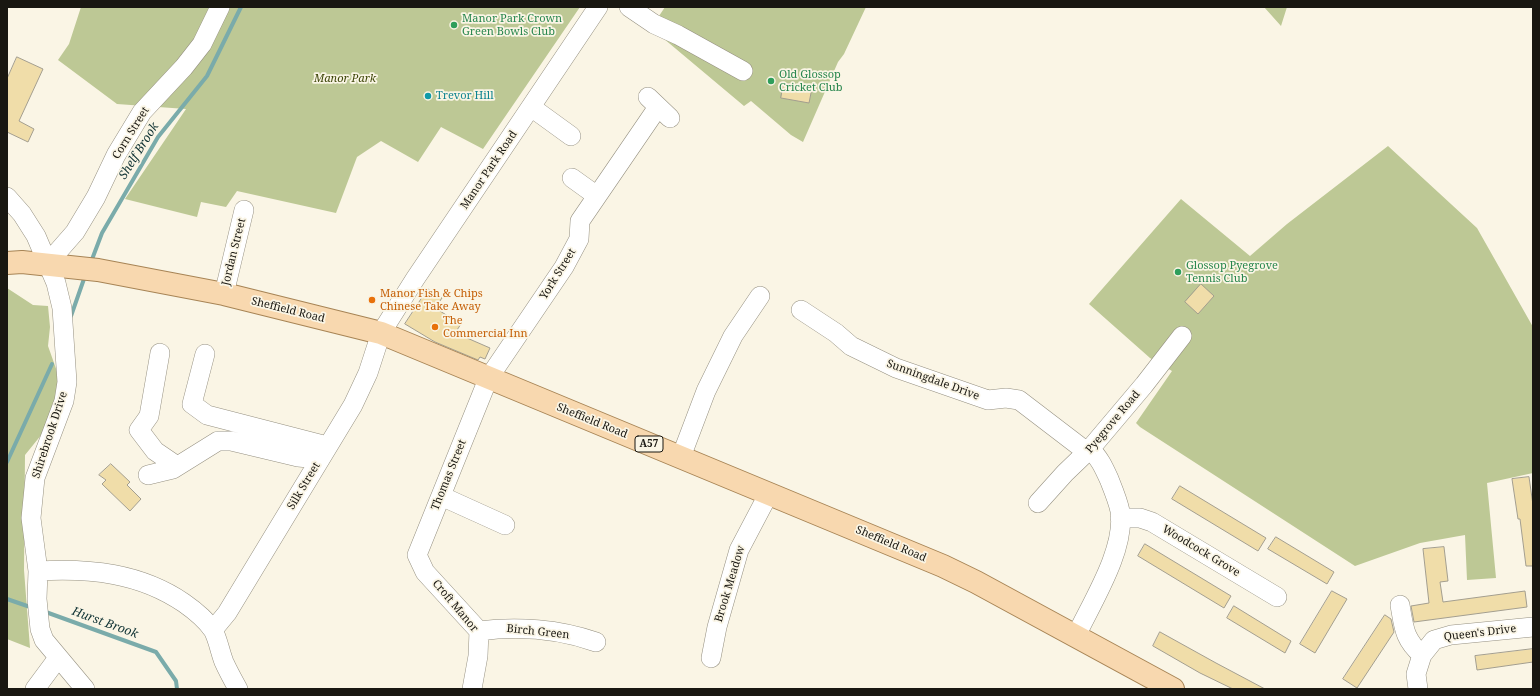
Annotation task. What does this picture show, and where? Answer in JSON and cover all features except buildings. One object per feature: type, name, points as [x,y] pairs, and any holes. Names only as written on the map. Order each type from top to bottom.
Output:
[{"type":"main road","name":"A57","points":[[7,263],[47,264]]},
{"type":"main road","name":"Sheffield Road","points":[[47,264],[89,269],[224,294],[381,333],[943,566],[1173,689]]},
{"type":"street","name":"Corn Street","points":[[47,264],[75,232],[96,197],[116,155],[142,112],[184,67],[202,44],[220,7]]},
{"type":"street","name":"Manor Park Road","points":[[381,333],[415,279],[598,7]]},
{"type":"street","points":[[629,7],[654,24],[678,35],[743,71]]},
{"type":"street","points":[[531,107],[571,136]]},
{"type":"street","name":"York Street","points":[[488,378],[564,267],[579,239],[580,221],[659,107]]},
{"type":"street","points":[[572,178],[597,196]]},
{"type":"street","name":"Shirebrook Drive","points":[[7,197],[22,214],[36,236],[56,283],[62,308],[67,382],[64,401],[35,478],[31,518],[38,571],[37,607],[44,640],[85,689]]},
{"type":"street","name":"Jordan Street","points":[[224,294],[244,210]]},
{"type":"street","points":[[681,457],[706,391],[733,336],[760,296]]},
{"type":"street","name":"Sunningdale Drive","points":[[801,310],[824,317],[836,333],[851,346],[918,376],[942,383],[969,395],[988,400],[1006,398],[1019,400],[1089,450]]},
{"type":"street","name":"Silk Street","points":[[213,630],[227,614],[353,404],[368,373],[381,333]]},
{"type":"street","name":"Pyegrove Road","points":[[1038,503],[1089,450],[1144,385],[1182,336]]},
{"type":"street","points":[[160,353],[149,416],[139,430],[155,452],[177,466]]},
{"type":"street","points":[[205,354],[192,404],[207,415],[324,452]]},
{"type":"street","name":"Thomas Street","points":[[426,572],[417,554],[488,378]]},
{"type":"street","points":[[148,475],[177,466],[218,441],[231,441],[298,457],[324,452]]},
{"type":"street","points":[[1076,636],[1102,584],[1117,545],[1120,518],[1120,510],[1113,489],[1098,455],[1089,450]]},
{"type":"street","name":"Brook Meadow","points":[[711,658],[719,620],[739,550],[769,493]]},
{"type":"street","points":[[441,496],[505,525]]},
{"type":"street","name":"Woodcock Grove","points":[[1120,518],[1140,518],[1152,522],[1277,597]]},
{"type":"street","points":[[38,571],[77,570],[110,573],[138,580],[168,593],[195,611],[213,630],[224,663],[238,689]]},
{"type":"street","name":"Croft Manor","points":[[426,572],[479,631],[478,656],[472,689]]},
{"type":"street","points":[[1400,605],[1404,631],[1408,639],[1422,655]]},
{"type":"street","name":"Queen's Drive","points":[[1418,689],[1416,674],[1422,655],[1434,640],[1451,635],[1533,627]]},
{"type":"street","name":"Birch Green","points":[[479,631],[505,628],[576,635],[596,642]]},
{"type":"street","points":[[35,689],[58,658]]},
{"type":"green space","name":"Manor Park","points":[[81,7],[580,7],[483,149],[441,127],[418,162],[381,141],[357,157],[336,213],[237,191],[226,207],[201,202],[197,217],[125,199],[186,109],[117,104],[58,60],[69,44]]},
{"type":"green space","name":"Old Glossop Cricket Club","points":[[665,7],[866,7],[844,54],[838,62],[803,142],[791,135],[751,101],[744,106],[651,28]]},
{"type":"green space","points":[[1264,7],[1287,7],[1281,26]]},
{"type":"green space","points":[[1388,146],[1477,228],[1533,327],[1533,473],[1487,483],[1496,578],[1467,580],[1465,535],[1420,543],[1355,566],[1140,427],[1136,423],[1172,371],[1150,358],[1089,304],[1181,199],[1250,256],[1287,224]]},
{"type":"green space","points":[[7,288],[33,305],[48,306],[50,327],[48,346],[59,377],[56,409],[42,434],[25,455],[24,570],[30,648],[7,639]]},
{"type":"waterway","name":"Shelf Brook","points":[[91,262],[102,233],[158,137],[207,76],[241,7]]},
{"type":"waterway","name":"Shelf Brook","points":[[71,316],[85,276]]},
{"type":"waterway","name":"Shelf Brook","points":[[7,462],[52,364]]},
{"type":"waterway","name":"Hurst Brook","points":[[7,599],[33,608]]},
{"type":"waterway","name":"Hurst Brook","points":[[43,611],[156,652],[176,681],[177,689]]},
{"type":"place","name":"Manor Park Crown Green Bowls Club","points":[[454,25]]},
{"type":"place","name":"Old Glossop Cricket Club","points":[[771,81]]},
{"type":"place","name":"Trevor Hill","points":[[428,96]]},
{"type":"place","name":"Glossop Pyegrove Tennis Club","points":[[1178,272]]},
{"type":"place","name":"Manor Fish & Chips Chinese Take Away","points":[[372,300]]},
{"type":"place","name":"The Commercial Inn","points":[[435,327]]}]
